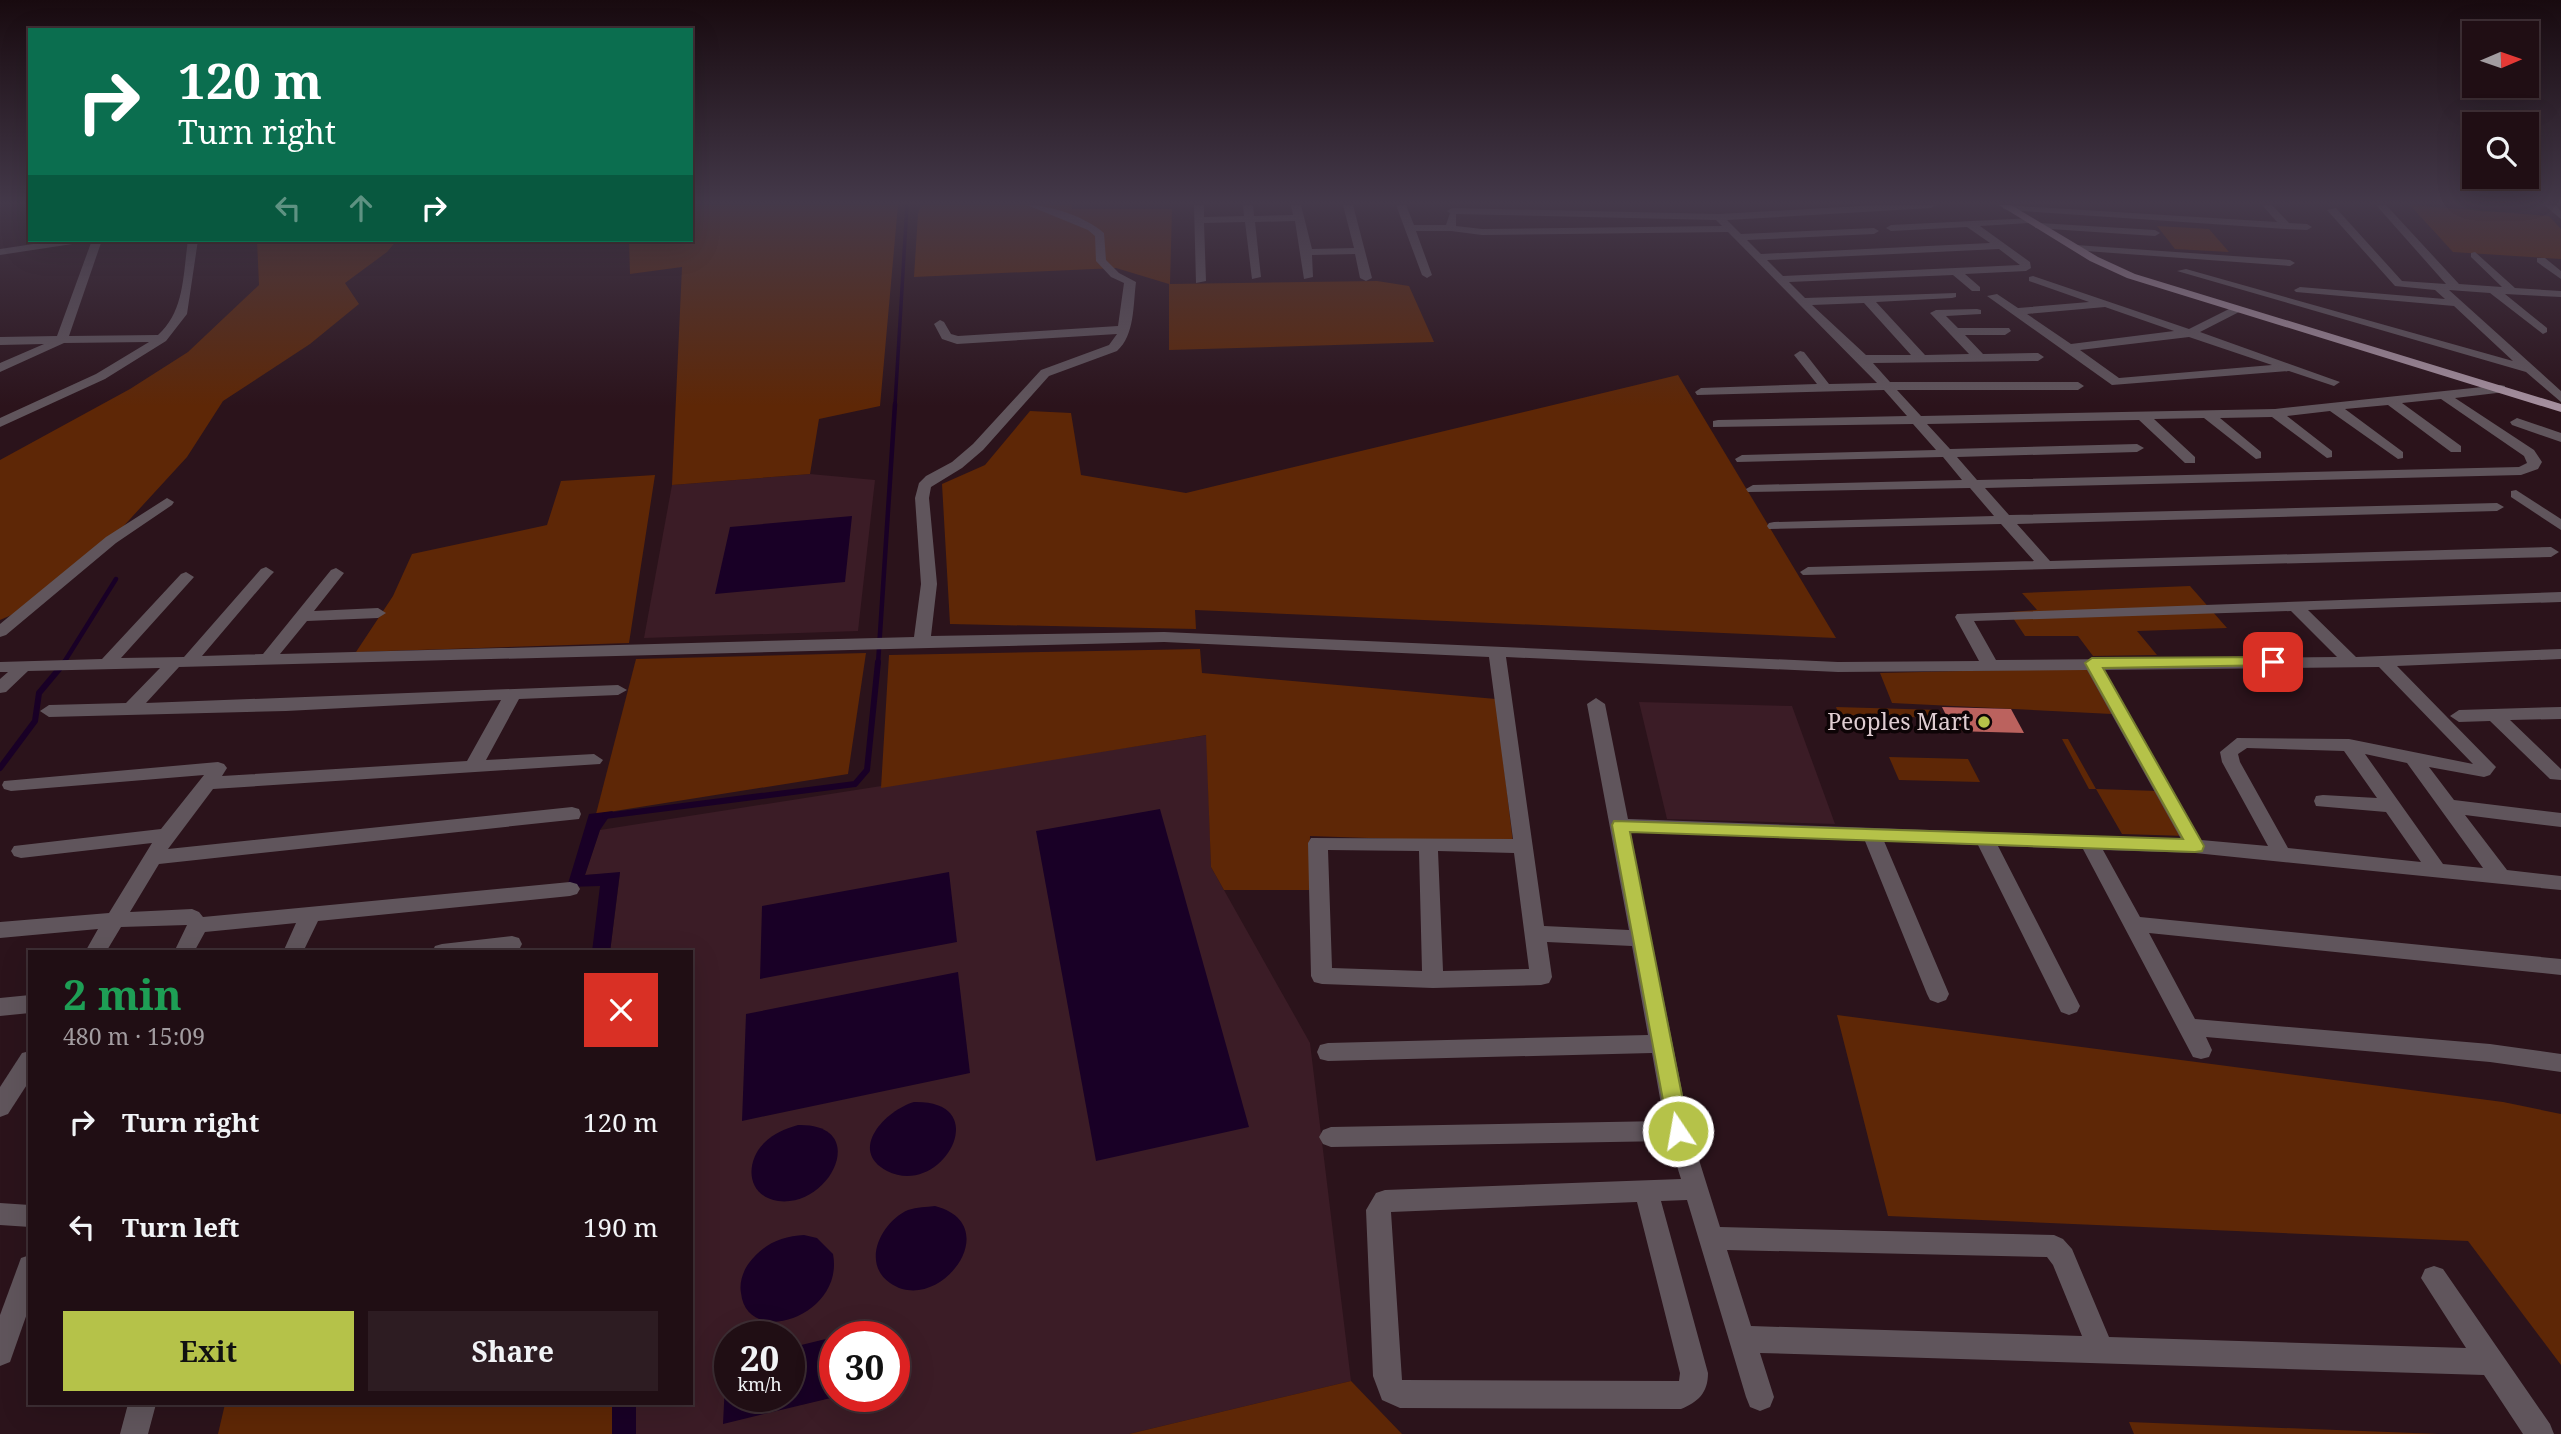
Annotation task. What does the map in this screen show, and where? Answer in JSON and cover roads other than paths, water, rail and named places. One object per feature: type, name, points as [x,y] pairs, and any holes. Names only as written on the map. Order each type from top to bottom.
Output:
[{"type":"main road","points":[[2124,272],[2561,408]]},
{"type":"street","points":[[0,368],[62,340],[86,272]]},
{"type":"street","points":[[0,423],[136,358],[162,338],[181,315],[188,272]]},
{"type":"street","points":[[914,642],[929,584],[922,498],[925,486],[940,472],[957,465],[978,447],[1045,373],[1113,348],[1121,341],[1130,282],[1112,272]]},
{"type":"street","points":[[1200,272],[1200,281]]},
{"type":"street","points":[[1255,272],[1256,277]]},
{"type":"street","points":[[1308,272],[1308,277]]},
{"type":"street","points":[[1365,272],[1366,278]]},
{"type":"street","points":[[1773,272],[1863,359],[2046,566]]},
{"type":"street","points":[[1780,279],[1935,272]]},
{"type":"street","points":[[1956,272],[1976,289]]},
{"type":"street","points":[[2185,272],[2531,370]]},
{"type":"street","points":[[2388,272],[2399,284],[2561,295]]},
{"type":"street","points":[[2441,272],[2455,288]]},
{"type":"street","points":[[2492,272],[2512,291]]},
{"type":"street","points":[[2033,279],[2334,382]]},
{"type":"street","points":[[2438,286],[2561,398]]},
{"type":"street","points":[[2300,290],[2456,303]]},
{"type":"street","points":[[2493,290],[2543,330]]},
{"type":"street","points":[[1802,302],[1952,295]]},
{"type":"street","points":[[1993,296],[2116,382],[2290,367]]},
{"type":"street","points":[[1867,299],[1921,358]]},
{"type":"street","points":[[2016,312],[2105,304]]},
{"type":"street","points":[[2069,348],[2190,332],[2237,309]]},
{"type":"street","points":[[1977,312],[1936,313],[1980,358]]},
{"type":"street","points":[[2367,324],[2381,312]]},
{"type":"street","points":[[940,324],[946,336],[957,340],[1124,329]]},
{"type":"street","points":[[1955,332],[2005,331]]},
{"type":"street","points":[[0,341],[162,338]]},
{"type":"street","points":[[1800,355],[1826,388]]},
{"type":"street","points":[[1863,359],[2038,357]]},
{"type":"street","points":[[1751,374],[1761,390]]},
{"type":"street","points":[[1701,391],[1888,386],[2078,386]]},
{"type":"street","points":[[1718,424],[2275,413],[2501,389]]},
{"type":"street","points":[[1753,489],[2521,471],[2533,466],[2535,462],[2529,453],[2443,395]]},
{"type":"street","points":[[2391,401],[2456,449]]},
{"type":"street","points":[[2333,407],[2398,455]]},
{"type":"street","points":[[2275,413],[2327,454]]},
{"type":"street","points":[[2207,414],[2256,455]]},
{"type":"street","points":[[2142,415],[2190,460]]},
{"type":"street","points":[[2517,422],[2561,439]]},
{"type":"street","points":[[1742,459],[2137,448]]},
{"type":"street","points":[[2516,494],[2561,526]]},
{"type":"street","points":[[0,632],[111,540],[167,502]]},
{"type":"street","points":[[1774,526],[2497,507]]},
{"type":"street","points":[[1808,572],[2551,552]]},
{"type":"street","points":[[131,709],[181,662],[266,572]]},
{"type":"street","points":[[267,660],[336,573]]},
{"type":"street","points":[[107,664],[186,577]]},
{"type":"street","points":[[1990,665],[1963,617],[2561,597]]},
{"type":"street","points":[[2295,606],[2350,661]]},
{"type":"street","points":[[302,616],[378,613]]},
{"type":"street","points":[[0,667],[845,643],[1175,637],[1756,664],[2383,662],[2561,654]]},
{"type":"street","points":[[1497,652],[1541,977],[1433,980],[1322,976],[1318,842],[1523,846]]},
{"type":"street","points":[[2542,655],[2561,671]]},
{"type":"street","points":[[2278,848],[2236,775],[2229,752],[2243,742],[2349,745],[2474,770],[2484,771],[2487,767],[2383,662]]},
{"type":"street","points":[[2092,663],[2195,846]]},
{"type":"street","points":[[0,688],[23,667]]},
{"type":"street","points":[[49,711],[286,705],[326,701],[618,690]]},
{"type":"street","points":[[473,767],[513,694]]},
{"type":"street","points":[[1596,704],[1678,1131],[1760,1397]]},
{"type":"street","points":[[2459,716],[2561,713]]},
{"type":"street","points":[[2494,715],[2556,775]]},
{"type":"street","points":[[2349,745],[2432,863]]},
{"type":"street","points":[[2412,757],[2500,876]]},
{"type":"street","points":[[208,783],[594,760]]},
{"type":"street","points":[[10,785],[218,768],[167,835],[97,950]]},
{"type":"street","points":[[2323,801],[2392,806]]},
{"type":"street","points":[[2448,806],[2561,820]]},
{"type":"street","points":[[153,858],[572,814]]},
{"type":"street","points":[[1620,825],[2090,844],[2278,848],[2432,863],[2500,876],[2561,883]]},
{"type":"street","points":[[21,851],[167,835]]},
{"type":"street","points":[[1872,835],[1938,994]]},
{"type":"street","points":[[1985,840],[2069,1006]]},
{"type":"street","points":[[1428,844],[1433,980]]},
{"type":"street","points":[[2090,844],[2201,1050]]},
{"type":"street","points":[[198,925],[570,889]]},
{"type":"street","points":[[294,950],[311,914]]},
{"type":"street","points":[[0,930],[115,920],[192,917],[198,925]]},
{"type":"street","points":[[2134,924],[2561,967]]},
{"type":"street","points":[[185,950],[198,925]]},
{"type":"street","points":[[1535,933],[1641,939]]},
{"type":"street","points":[[460,950],[512,944]]},
{"type":"street","points":[[0,1007],[28,1004]]},
{"type":"street","points":[[2189,1027],[2490,1053],[2561,1063]]},
{"type":"street","points":[[1328,1052],[1660,1044]]},
{"type":"street","points":[[2,1102],[28,1063]]},
{"type":"street","points":[[1331,1137],[1678,1131]]},
{"type":"street","points":[[1646,1191],[1693,1373],[1695,1383],[1690,1391],[1681,1395],[1400,1394],[1392,1390],[1387,1376],[1378,1210],[1381,1204],[1391,1199],[1696,1189]]},
{"type":"street","points":[[0,1214],[28,1216]]},
{"type":"street","points":[[1711,1238],[2043,1245],[2054,1248],[2063,1257],[2101,1350]]},
{"type":"street","points":[[0,1353],[28,1273]]},
{"type":"street","points":[[2434,1278],[2540,1434]]},
{"type":"street","points":[[1742,1339],[2491,1362]]},
{"type":"street","points":[[134,1434],[142,1405]]},
{"type":"waterway","points":[[895,405],[903,272]]},
{"type":"waterway","points":[[878,664],[895,404]]},
{"type":"waterway","points":[[63,664],[116,579]]},
{"type":"waterway","points":[[0,768],[35,721],[39,693],[65,662]]},
{"type":"waterway","points":[[605,816],[855,784],[867,770],[878,662]]},
{"type":"place","name":"Peoples Mart","points":[[1984,722]]}]
